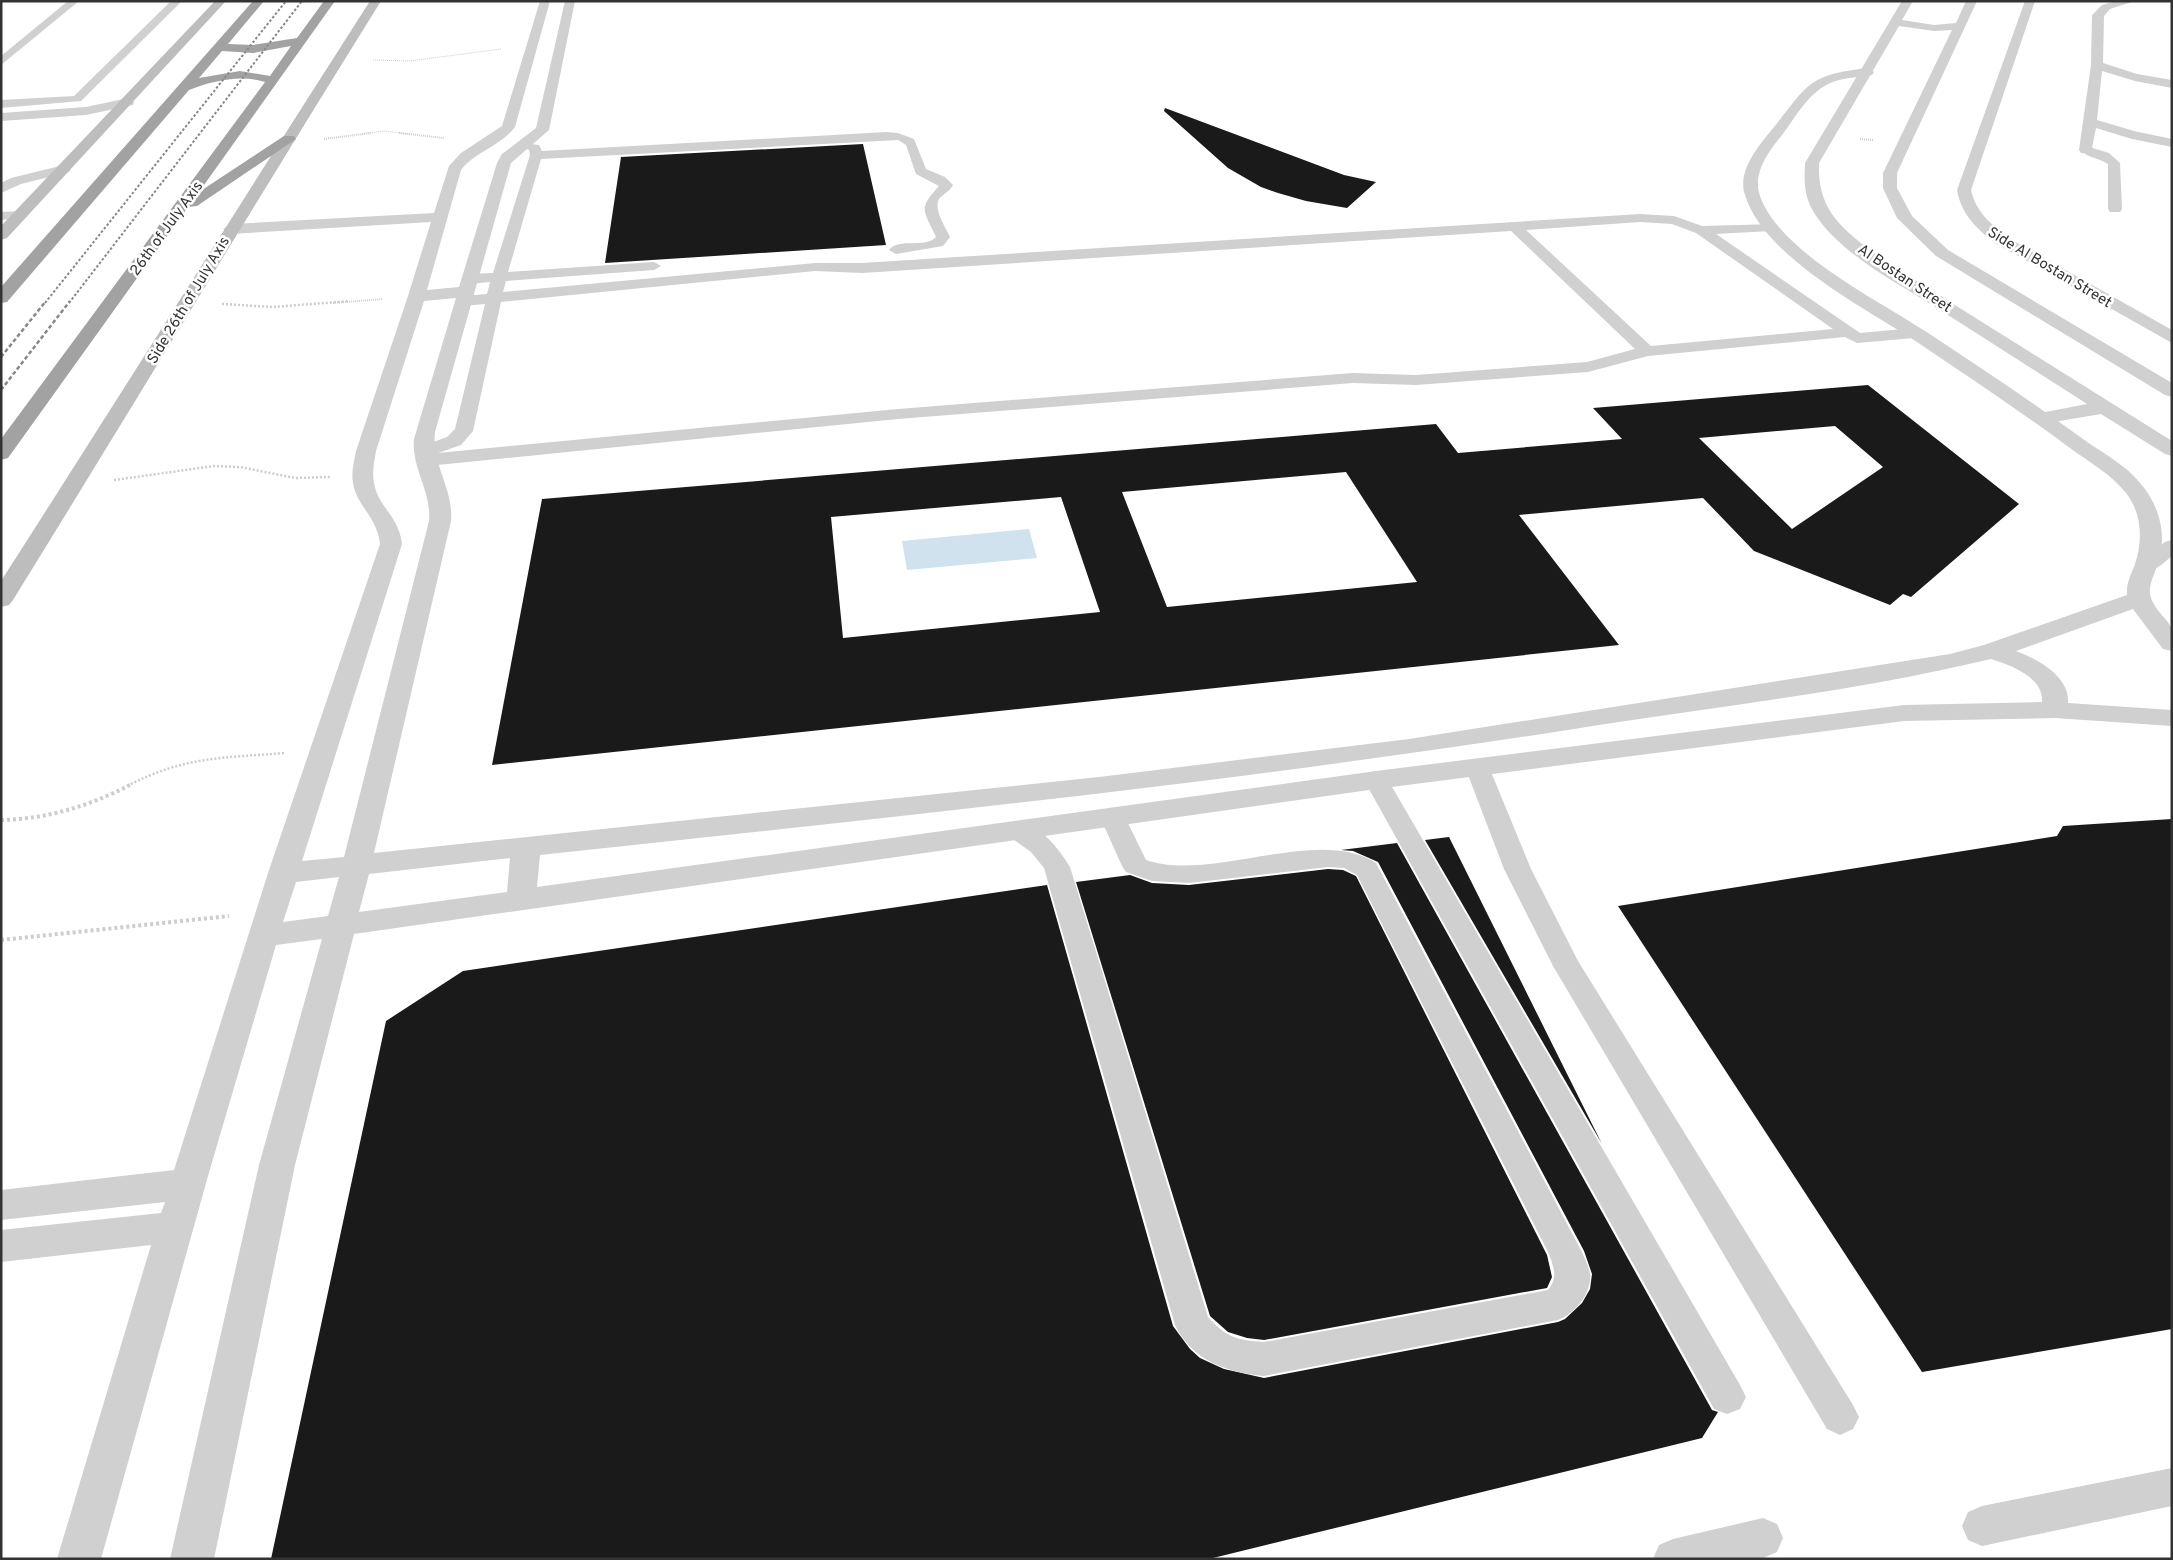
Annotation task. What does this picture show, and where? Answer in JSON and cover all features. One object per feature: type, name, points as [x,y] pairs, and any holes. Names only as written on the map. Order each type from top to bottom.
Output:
[{"type":"highway","points":[[1,298],[258,1]]},
{"type":"highway","name":"26th of July Axis","points":[[1,454],[330,1]]},
{"type":"highway","points":[[219,47],[258,49],[302,41]]},
{"type":"highway","points":[[184,87],[233,76],[254,76],[272,81]]},
{"type":"highway","points":[[177,214],[287,141]]},
{"type":"main road","points":[[1,236],[221,1]]},
{"type":"main road","name":"Side 26th of July Axis","points":[[1,600],[74,487],[190,300],[234,224],[376,1]]},
{"type":"street","points":[[520,145],[508,127],[545,1]]},
{"type":"street","points":[[192,1559],[274,1175],[357,864],[442,510],[426,456],[425,432],[504,163],[507,157],[520,145],[542,130],[570,1]]},
{"type":"street","name":"Al Bostan Street","points":[[1908,1],[1894,22],[1868,72],[1812,164],[1810,188],[1813,201],[1838,230],[1877,262],[2172,450]]},
{"type":"street","points":[[1972,1],[1890,174],[1890,188],[1904,218],[1942,253],[2172,391]]},
{"type":"street","name":"Side Al Bostan Street","points":[[2030,1],[1964,190],[1965,201],[1972,214],[1984,227],[2001,240],[2172,338]]},
{"type":"street","points":[[2130,1],[2110,6],[2099,13],[2097,65],[2086,148],[2169,142]]},
{"type":"street","points":[[1894,22],[1934,28],[1960,26]]},
{"type":"street","points":[[2097,65],[2120,73],[2170,84]]},
{"type":"street","points":[[1868,72],[1833,76],[1812,85],[1762,153],[1752,173],[1751,193],[1758,211],[1787,244],[1810,263],[2042,418],[2125,479],[2141,498],[2149,515],[2152,532],[2151,549],[2139,581],[2140,598],[2154,624],[2172,644]]},
{"type":"street","points":[[2094,90],[2113,86],[2170,84]]},
{"type":"street","points":[[519,88],[550,87]]},
{"type":"street","points":[[1,117],[80,112],[128,101]]},
{"type":"street","points":[[2089,122],[2169,142]]},
{"type":"street","points":[[1,125],[73,123],[91,126],[100,131]]},
{"type":"street","points":[[79,1559],[173,1227],[321,750],[391,544],[392,532],[388,523],[370,502],[364,489],[362,473],[366,451],[458,163],[520,145]]},
{"type":"street","points":[[234,224],[441,212]]},
{"type":"street","points":[[417,296],[466,291]]},
{"type":"street","points":[[2042,418],[2106,407]]},
{"type":"street","points":[[283,873],[1099,786],[1409,747],[1860,677],[1992,651],[2140,598]]},
{"type":"street","points":[[1992,651],[2024,664],[2044,677],[2054,689],[2057,700],[2055,710]]},
{"type":"street","points":[[267,924],[340,926],[1376,780],[1904,713],[2055,710],[2172,718]]},
{"type":"street","points":[[1099,786],[1113,817]]},
{"type":"street","points":[[521,900],[526,848]]},
{"type":"street","points":[[1,1205],[187,1184]]},
{"type":"street","points":[[1,1246],[173,1227]]},
{"type":"lane","points":[[1,62],[74,1]]},
{"type":"lane","points":[[1,104],[77,99],[177,1]]},
{"type":"lane","points":[[77,99],[79,102],[89,104],[128,101]]},
{"type":"lane","points":[[426,456],[454,441],[464,431],[499,276],[520,145],[887,136],[907,138],[912,143],[920,171],[940,180],[946,185],[932,199],[930,205],[943,236],[938,243],[926,247],[878,251]]},
{"type":"lane","points":[[2086,148],[2114,163],[2115,209]]},
{"type":"lane","points":[[1,189],[9,183],[23,178],[64,169]]},
{"type":"lane","points":[[1,216],[20,215]]},
{"type":"lane","points":[[466,291],[494,299],[815,267],[862,268],[1640,218],[1674,220],[1701,230],[1848,332],[1863,339],[1914,333]]},
{"type":"lane","points":[[1514,226],[1647,351]]},
{"type":"lane","points":[[1701,230],[1771,227]]},
{"type":"lane","points":[[738,260],[838,254]]},
{"type":"lane","points":[[466,291],[499,276],[668,265]]},
{"type":"lane","points":[[426,456],[898,414],[1353,378],[1416,380],[1588,367],[1647,351],[1848,332]]},
{"type":"lane","points":[[2146,566],[2172,546]]},
{"type":"lane","points":[[1477,767],[1513,859],[1550,934],[1840,1418]]},
{"type":"lane","points":[[1376,780],[1727,1396]]},
{"type":"lane","points":[[1019,830],[1036,840],[1057,867],[1193,1325],[1209,1344],[1233,1356],[1264,1359],[1558,1304],[1571,1288],[1573,1270],[1367,869],[1357,862],[1335,858],[1188,874],[1152,872],[1135,866],[1113,817]]},
{"type":"lane","points":[[1982,1526],[2172,1487]]},
{"type":"lane","points":[[1673,1559],[1763,1538]]},
{"type":"path","points":[[340,59],[410,61],[487,50],[530,50]]},
{"type":"path","points":[[287,141],[384,132],[520,145]]},
{"type":"path","points":[[1830,134],[1904,145]]},
{"type":"path","points":[[190,300],[273,307],[417,296]]},
{"type":"path","points":[[74,487],[214,466],[240,467],[296,478],[362,473]]},
{"type":"path","points":[[1,820],[17,820],[57,813],[97,801],[160,770],[190,762],[321,750]]},
{"type":"path","points":[[1,940],[267,924]]},
{"type":"water","points":[[1029,529],[1037,558],[907,570],[902,541]]},
{"type":"building","points":[[1165,108],[1344,175],[1376,182],[1347,208],[1306,201],[1278,193],[1261,187],[1228,168],[1164,111]]},
{"type":"building","points":[[863,144],[886,245],[605,263],[621,157]]},
{"type":"building","points":[[1868,385],[2019,504],[1911,597],[1903,594],[1890,605],[1754,551],[1703,498],[1519,515],[1619,645],[492,765],[542,499],[1436,424],[1458,453],[1622,439],[1593,408]],"holes":[[[1835,426],[1883,467],[1792,529],[1699,438]],[[1346,472],[1417,582],[1167,607],[1122,492]],[[1061,497],[1100,612],[843,638],[831,517]]]},
{"type":"building","points":[[2172,819],[2172,1329],[1922,1372],[1618,906],[2057,836],[2063,826]]},
{"type":"building","points":[[1449,837],[1602,1144],[1425,840]]},
{"type":"building","points":[[1397,843],[1712,1410],[1718,1412],[1702,1438],[1209,1559],[271,1559],[386,1021],[463,971],[1047,885],[1173,1326],[1190,1349],[1200,1358],[1224,1369],[1264,1378],[1558,1322],[1565,1319],[1582,1303],[1590,1289],[1592,1274],[1584,1251],[1378,862],[1353,851],[1341,850]]},
{"type":"building","points":[[1328,869],[1343,870],[1356,876],[1547,1255],[1552,1277],[1547,1288],[1264,1340],[1247,1338],[1228,1332],[1210,1316],[1076,882],[1130,875],[1152,883],[1189,885]]},
{"type":"railway","points":[[45,303],[286,1]]},
{"type":"railway","points":[[69,303],[302,1]]},
{"type":"railway","points":[[1,357],[46,301]]},
{"type":"railway","points":[[1,390],[70,301]]}]
